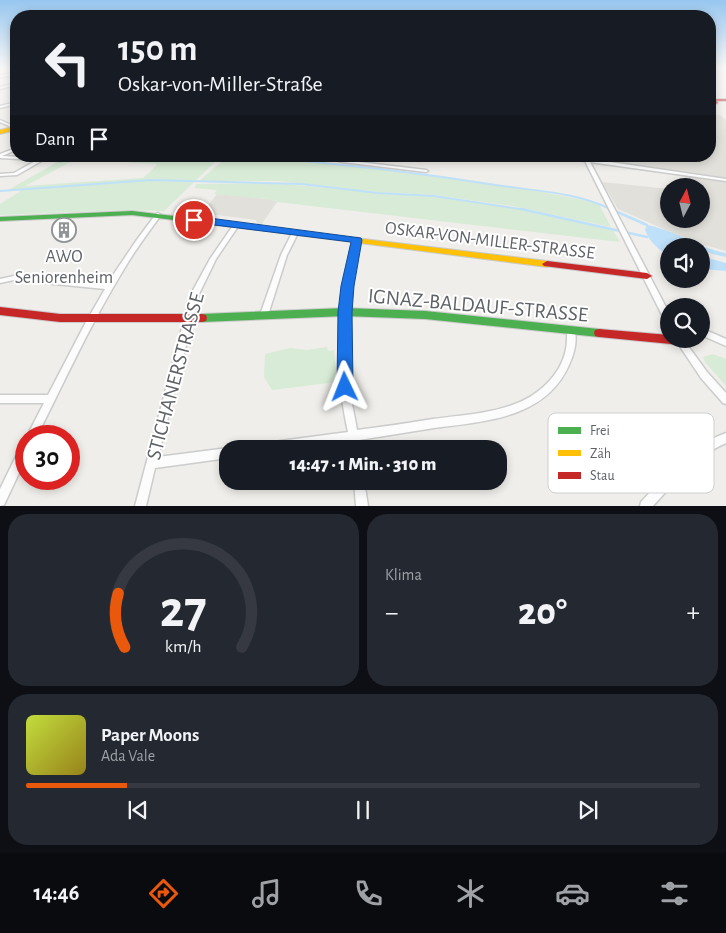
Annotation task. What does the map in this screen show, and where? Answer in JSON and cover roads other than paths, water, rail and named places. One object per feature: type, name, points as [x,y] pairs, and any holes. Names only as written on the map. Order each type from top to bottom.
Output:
[{"type":"street","points":[[0,175],[15,174],[37,162]]},
{"type":"street","points":[[345,162],[426,172]]},
{"type":"street","points":[[588,162],[660,303]]},
{"type":"street","points":[[601,162],[726,180]]},
{"type":"street","name":"OSKAR-VON-MILLER-STRASSE","points":[[0,219],[106,213],[158,215],[647,276]]},
{"type":"street","points":[[37,425],[108,287],[127,257],[158,215]]},
{"type":"street","name":"STICHANERSTRASSE","points":[[140,506],[195,294],[223,242],[236,225]]},
{"type":"street","points":[[264,314],[284,255],[295,233]]},
{"type":"street","points":[[354,440],[345,387],[345,312],[357,240]]},
{"type":"street","points":[[0,281],[14,278],[108,287]]},
{"type":"street","name":"IGNAZ-BALDAUF-STRASSE","points":[[0,311],[60,318],[188,319],[264,314],[345,312],[425,315],[660,338]]},
{"type":"street","points":[[324,440],[510,411],[532,400],[556,380],[568,360],[572,342],[571,330]]},
{"type":"street","points":[[710,335],[726,343]]},
{"type":"street","points":[[685,348],[704,375],[726,400]]},
{"type":"street","points":[[0,399],[50,399]]},
{"type":"street","points":[[714,444],[726,438]]},
{"type":"street","points":[[152,463],[219,454]]},
{"type":"street","points":[[0,501],[15,470]]},
{"type":"street","points":[[360,490],[362,506]]},
{"type":"street","points":[[645,506],[656,493]]},
{"type":"water","points":[[647,225],[657,227],[684,238],[660,238],[660,249],[649,238],[645,230]]},
{"type":"water","points":[[710,249],[726,253],[726,257],[710,253]]},
{"type":"water","points":[[710,259],[726,263],[726,271],[710,270]]},
{"type":"waterway","points":[[316,162],[544,191],[585,199],[610,209]]},
{"type":"waterway","points":[[0,191],[151,180],[301,184],[378,193],[434,196],[524,210]]},
{"type":"waterway","points":[[524,210],[647,237]]},
{"type":"waterway","points":[[615,211],[647,225]]},
{"type":"place","name":"AWO Seniorenheim","points":[[64,230]]}]
